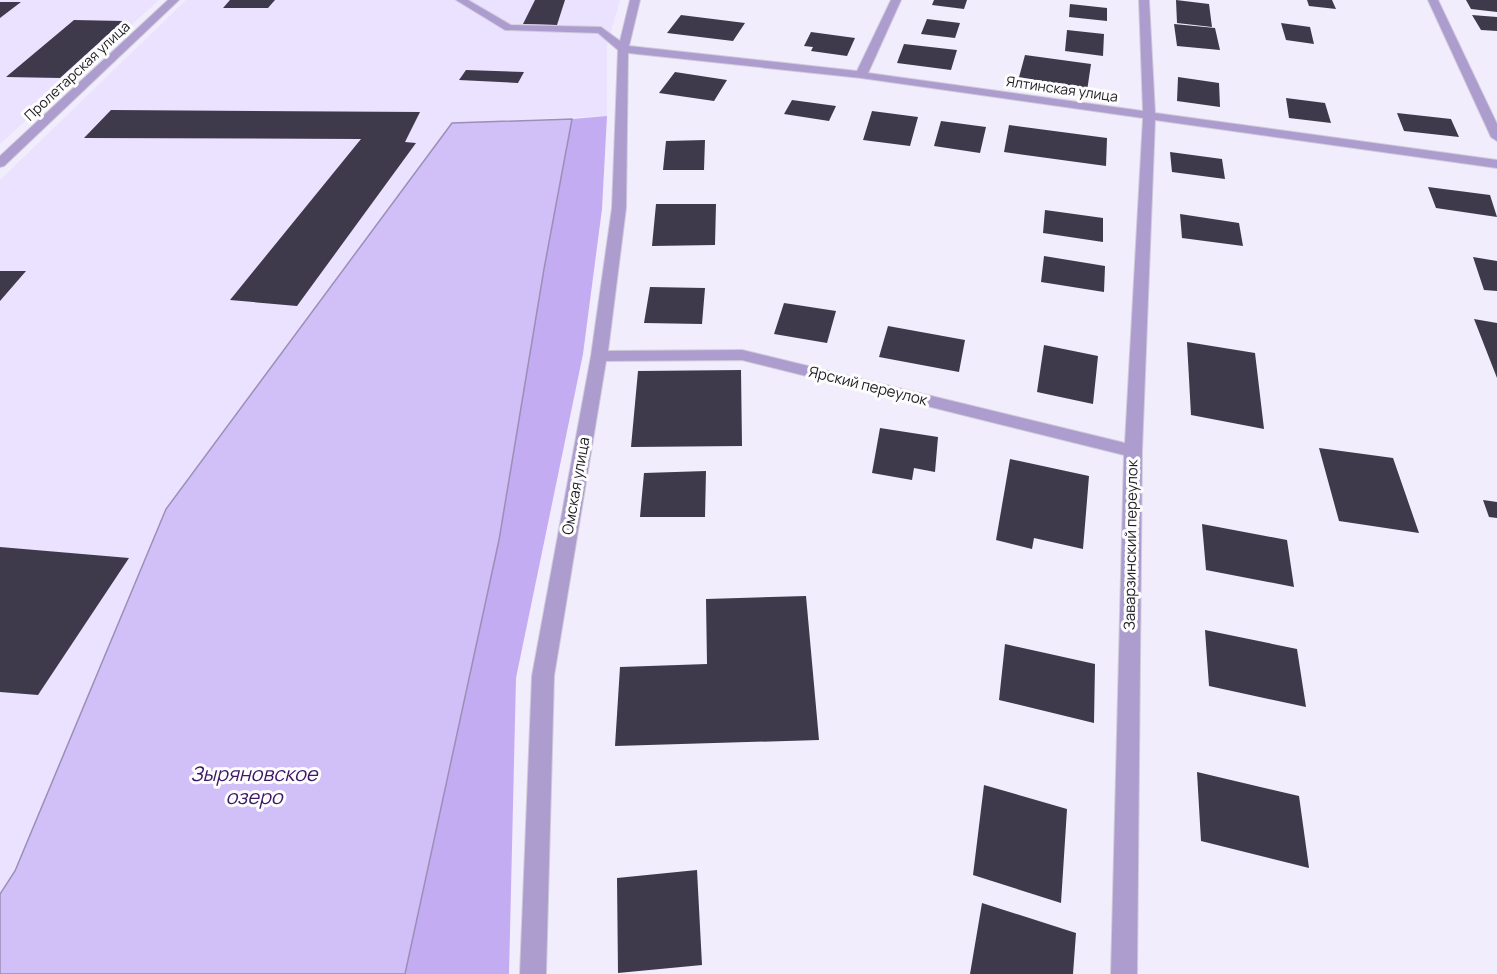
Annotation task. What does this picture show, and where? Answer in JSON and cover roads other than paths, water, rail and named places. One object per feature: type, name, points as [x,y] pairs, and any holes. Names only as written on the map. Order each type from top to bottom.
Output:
[{"type":"street","name":"Пролетарская улица","points":[[0,163],[174,0]]},
{"type":"street","points":[[461,0],[509,28],[601,30],[623,49]]},
{"type":"street","name":"Омская улица","points":[[533,974],[543,676],[599,356],[619,208],[623,49],[634,0]]},
{"type":"street","points":[[861,75],[896,0]]},
{"type":"street","name":"Заварзинский переулок","points":[[1124,974],[1133,451],[1149,116],[1144,0]]},
{"type":"street","points":[[1433,0],[1497,137]]},
{"type":"street","name":"Ялтинская улица","points":[[623,49],[861,75],[1497,164]]},
{"type":"street","name":"Ярский переулок","points":[[599,356],[742,355],[1133,451]]},
{"type":"water","name":"Зыряновское озеро","points":[[572,119],[544,269],[499,540],[405,974],[0,974],[0,894],[15,871],[166,509],[452,123]]}]
